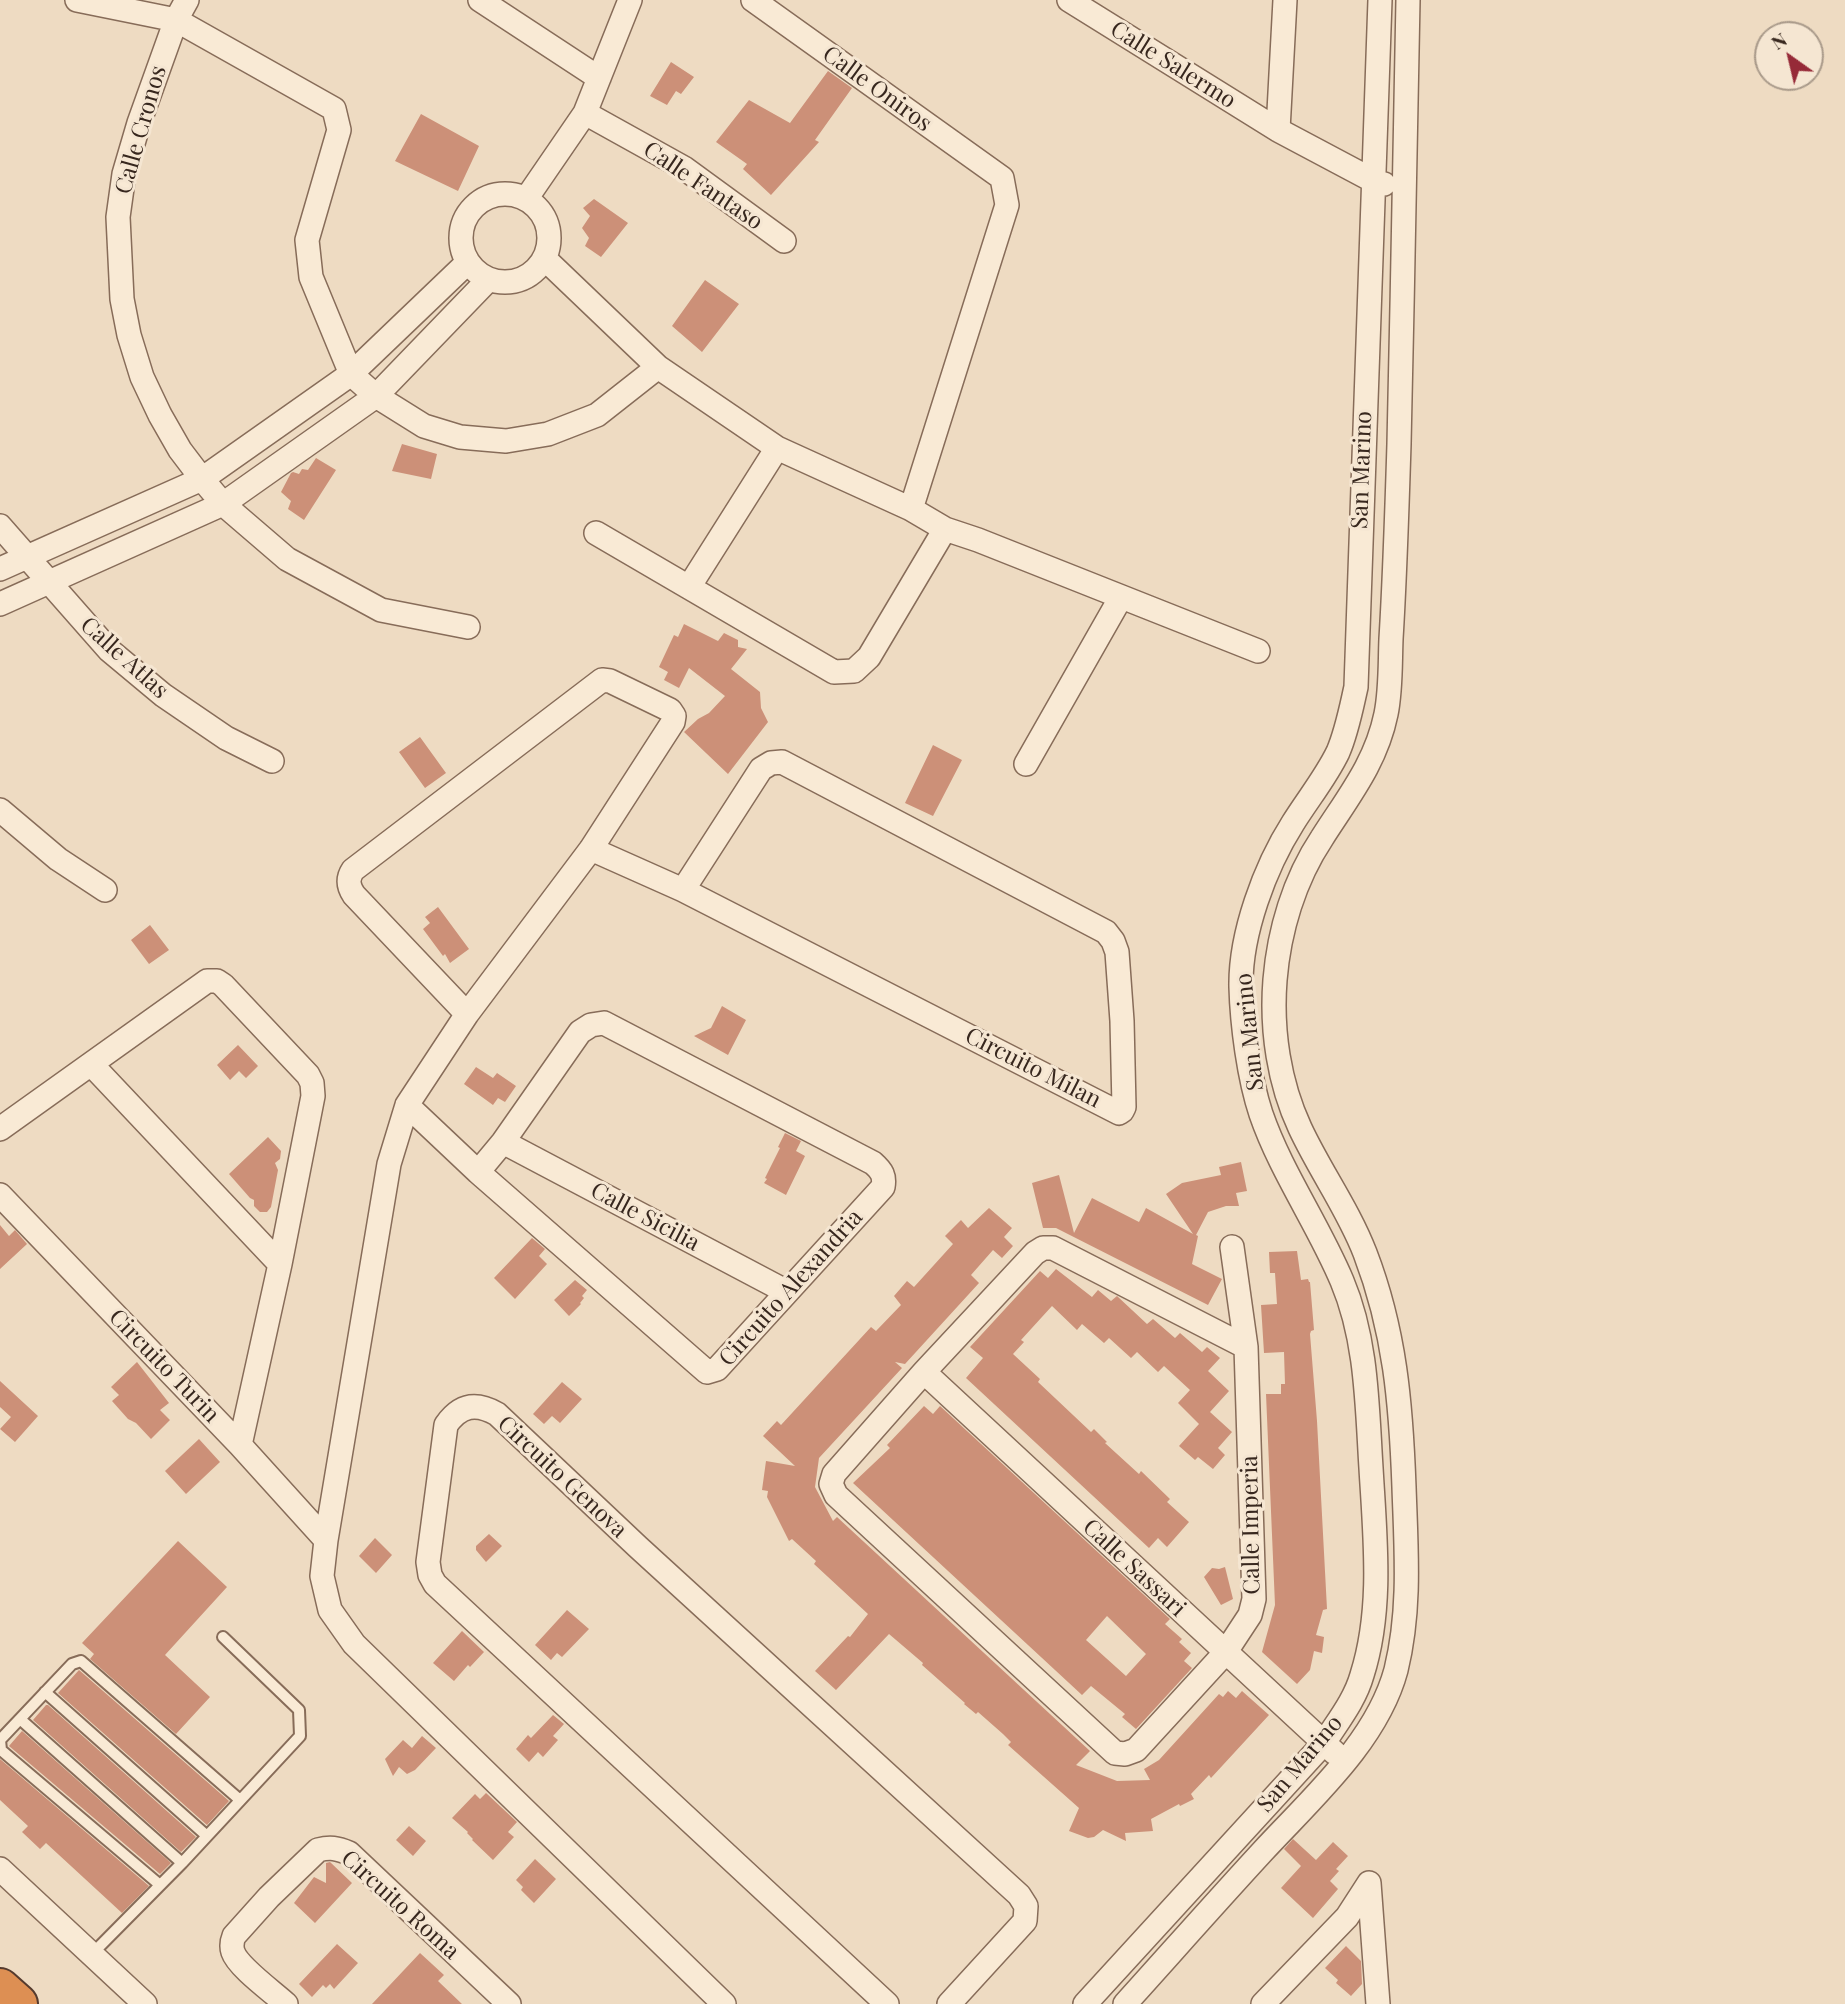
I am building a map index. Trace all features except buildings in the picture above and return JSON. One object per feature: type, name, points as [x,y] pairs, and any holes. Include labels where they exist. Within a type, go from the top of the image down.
[{"type":"highway","points":[[0,1988],[18,2004]]},
{"type":"street","points":[[77,0],[182,10],[334,109],[339,130],[307,240],[311,277],[351,374],[376,396],[424,426],[460,437],[506,441],[548,434],[597,415],[657,366]]},
{"type":"street","points":[[480,0],[599,78]]},
{"type":"street","points":[[526,199],[585,113],[630,0]]},
{"type":"street","name":"Calle Oniros","points":[[753,0],[1002,178],[1007,205],[911,509]]},
{"type":"street","name":"Calle Salermo","points":[[1069,0],[1278,130],[1374,181],[1404,191]]},
{"type":"street","points":[[1278,130],[1285,0]]},
{"type":"street","name":"San Marino","points":[[1085,2004],[1324,1743],[1349,1705],[1362,1677],[1369,1650],[1376,1586],[1365,1366],[1343,1283],[1261,1114],[1249,1068],[1241,986],[1243,958],[1251,922],[1268,870],[1292,824],[1326,775],[1339,750],[1356,687],[1380,0]]},
{"type":"street","name":"San Marino","points":[[1125,2004],[1345,1762],[1378,1714],[1395,1673],[1405,1624],[1407,1587],[1402,1454],[1394,1354],[1388,1322],[1363,1247],[1299,1126],[1288,1098],[1275,1039],[1274,1002],[1275,975],[1285,920],[1302,872],[1367,770],[1379,741],[1387,710],[1395,570],[1408,0]]},
{"type":"street","name":"Calle Cronos","points":[[182,10],[139,123],[124,174],[118,217],[122,299],[129,335],[142,377],[180,450],[202,479],[223,504],[287,559],[381,610],[468,627]]},
{"type":"street","name":"Calle Fantaso","points":[[585,113],[684,168],[784,242]]},
{"type":"street","points":[[503,194],[526,199],[543,214],[550,236],[545,259],[529,276],[507,283],[488,280],[467,262],[460,240],[465,218],[481,201],[503,194]]},
{"type":"street","points":[[545,259],[657,366],[777,448],[911,509],[945,529],[1258,651]]},
{"type":"street","points":[[0,569],[202,479],[351,374],[467,262]]},
{"type":"street","points":[[0,604],[223,504],[376,396],[488,280]]},
{"type":"street","points":[[689,587],[777,448]]},
{"type":"street","name":"Calle Atlas","points":[[0,526],[109,650],[163,695],[226,738],[272,761]]},
{"type":"street","points":[[596,533],[834,672],[854,671],[869,657],[945,529]]},
{"type":"street","points":[[1026,764],[1121,597]]},
{"type":"street","points":[[467,1014],[354,895],[348,881],[354,870],[602,680],[610,681],[670,710],[674,716],[673,722],[591,849],[467,1014],[407,1105],[389,1164],[322,1576],[330,1610],[354,1644],[724,2004]]},
{"type":"street","name":"Circuito Milan","points":[[591,849],[683,890],[1119,1112],[1124,1107],[1118,951],[1106,932],[782,762],[771,763],[761,769],[683,890]]},
{"type":"street","points":[[0,810],[58,859],[105,890]]},
{"type":"street","points":[[0,1129],[92,1065],[197,986],[212,980],[223,985],[303,1069],[312,1083],[313,1096],[240,1445]]},
{"type":"street","name":"Circuito Alexandria","points":[[407,1105],[478,1172],[707,1372],[717,1369],[883,1187],[884,1178],[881,1170],[873,1163],[604,1023],[591,1025],[580,1032],[503,1142]]},
{"type":"street","points":[[92,1065],[280,1264]]},
{"type":"street","points":[[478,1172],[503,1142]]},
{"type":"street","name":"Calle Sicilia","points":[[503,1142],[787,1292]]},
{"type":"street","name":"Circuito Turin","points":[[0,1195],[240,1445],[326,1540]]},
{"type":"street","name":"Calle Imperia","points":[[925,1372],[834,1474],[831,1485],[836,1495],[1115,1753],[1125,1754],[1136,1749],[1225,1653],[1250,1615],[1254,1599],[1246,1347],[1232,1247]]},
{"type":"street","points":[[925,1372],[1035,1253],[1043,1248],[1053,1248],[1246,1347]]},
{"type":"street","name":"Calle Sassari","points":[[925,1372],[1345,1762]]},
{"type":"street","name":"Circuito Genova","points":[[887,2004],[435,1584],[428,1562],[446,1425],[453,1415],[475,1406],[497,1414],[638,1547],[1019,1895],[1026,1906],[1025,1921],[949,2004]]},
{"type":"street","points":[[1376,1586],[1407,1587]]},
{"type":"street","name":"Circuito Roma","points":[[286,2004],[239,1962],[232,1942],[234,1936],[269,1898],[318,1850],[329,1847],[349,1853],[509,2004]]},
{"type":"street","points":[[0,1869],[145,2004]]},
{"type":"street","points":[[1263,2004],[1347,1917],[1369,1882],[1378,2004]]},
{"type":"lane","points":[[92,1954],[300,1736],[299,1710],[223,1637]]},
{"type":"lane","points":[[160,1885],[1,1750],[0,1740],[45,1692],[72,1664],[81,1661],[240,1800]]},
{"type":"lane","points":[[45,1692],[207,1836]]},
{"type":"lane","points":[[20,1719],[181,1863]]}]
